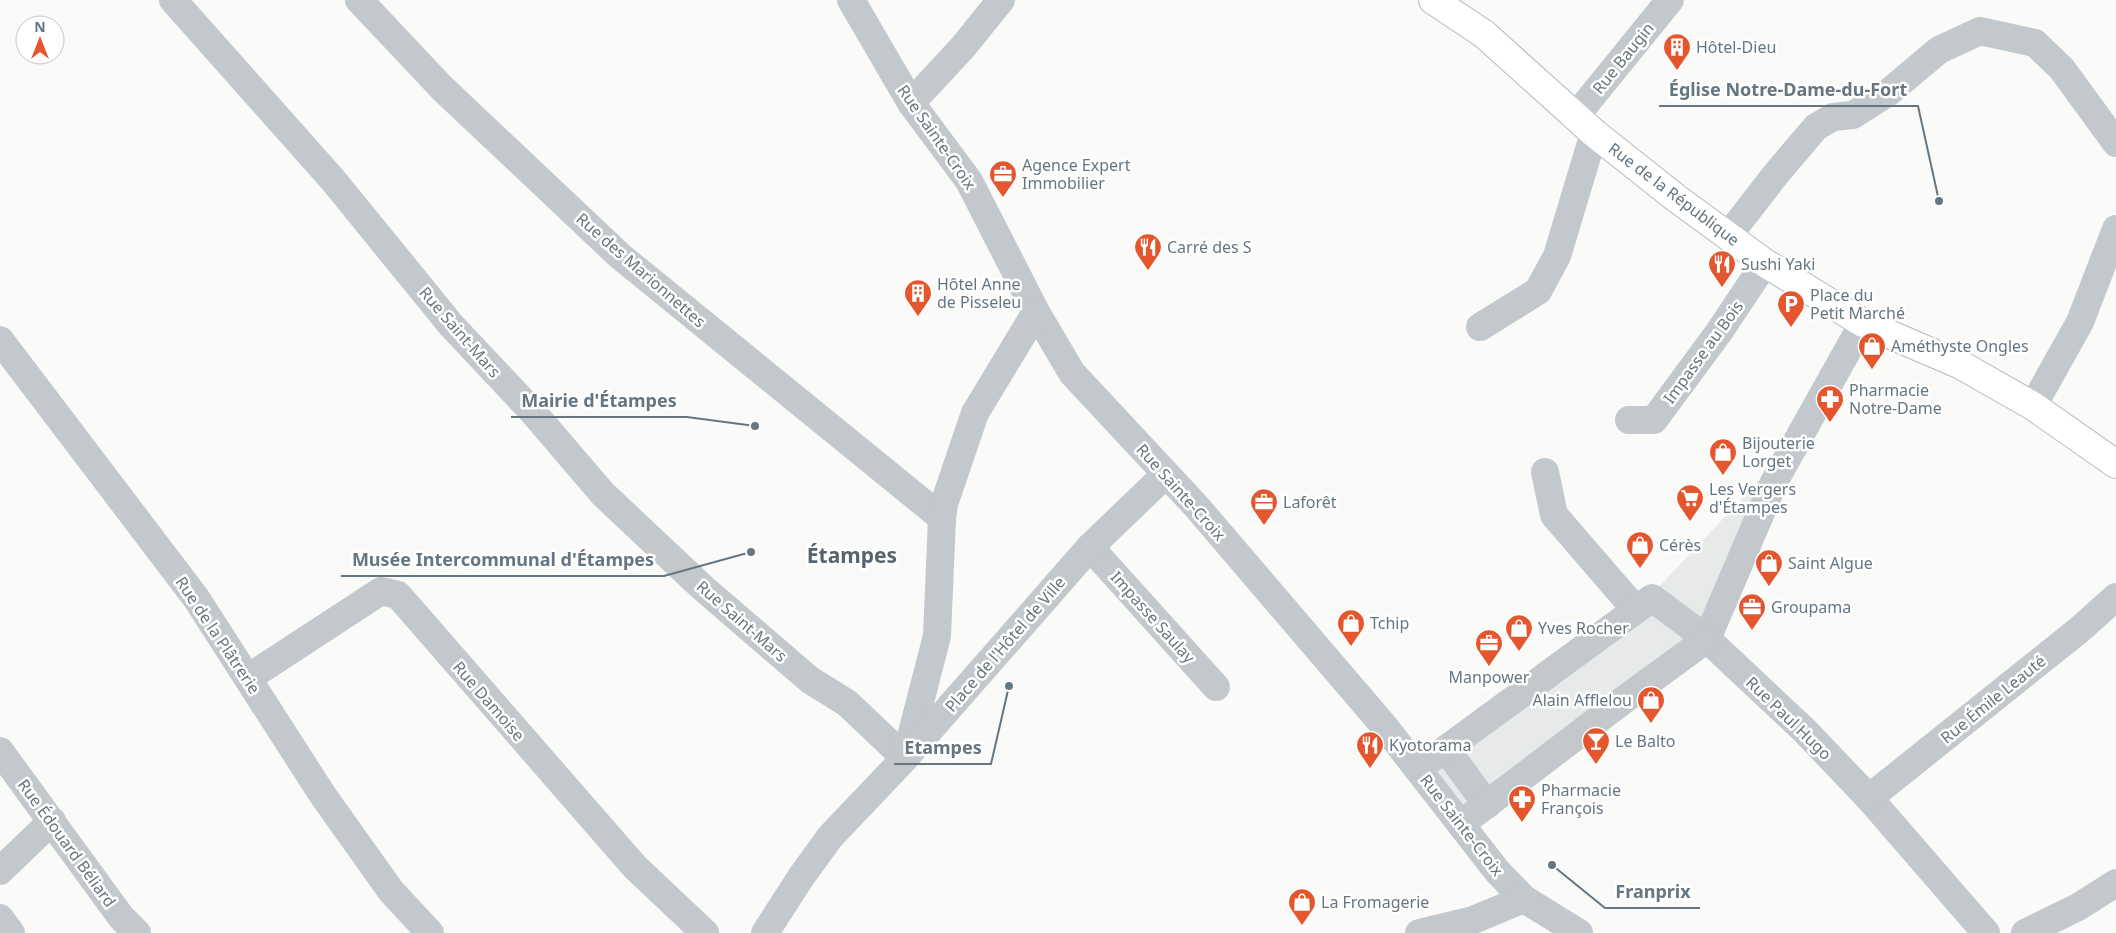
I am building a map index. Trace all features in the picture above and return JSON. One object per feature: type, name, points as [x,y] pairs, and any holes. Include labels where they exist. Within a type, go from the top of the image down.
[{"type":"street","name":"Rue Saint-Mars","points":[[173,0],[333,180],[451,325],[532,411],[603,494],[703,588],[810,680],[847,704],[905,758]]},
{"type":"street","name":"Rue des Marionnettes","points":[[359,0],[442,88],[620,256],[942,518]]},
{"type":"street","name":"Rue Sainte-Croix","points":[[851,0],[911,103],[969,181],[1036,312],[1072,373],[1196,506],[1417,768],[1497,871],[1524,899],[1579,933]]},
{"type":"street","points":[[911,103],[963,47],[1001,0]]},
{"type":"street","name":"Rue de la République","points":[[1433,0],[1484,34],[1585,125],[1765,263],[1863,323],[1961,365],[2033,406],[2116,464]]},
{"type":"street","name":"Rue Baugin","points":[[1585,125],[1670,0]]},
{"type":"street","points":[[1728,236],[1776,174],[1816,127],[1833,117],[1853,115],[1890,92],[1939,50],[1980,31],[2035,43],[2062,68],[2116,143]]},
{"type":"street","points":[[1480,327],[1538,291],[1557,256],[1585,125]]},
{"type":"street","points":[[2033,406],[2080,322],[2116,229]]},
{"type":"street","name":"Impasse au Bois","points":[[1630,420],[1654,420],[1719,332],[1765,263]]},
{"type":"street","name":"Place de l'Hôtel de Ville","points":[[905,758],[937,636],[944,504],[975,414],[1036,312]]},
{"type":"street","points":[[1461,824],[1707,639],[1774,482],[1863,323]]},
{"type":"street","name":"Rue de la Plâtrerie","points":[[0,340],[196,598],[322,794],[391,892],[430,933]]},
{"type":"street","points":[[1417,768],[1446,749],[1636,610],[1554,515],[1544,472]]},
{"type":"street","name":"Place de l'Hôtel de Ville","points":[[905,758],[1090,547],[1166,474]]},
{"type":"street","name":"Impasse Saulay","points":[[1090,547],[1216,687]]},
{"type":"street","name":"Rue Damoise","points":[[248,678],[381,591],[398,595],[635,867],[704,933]]},
{"type":"street","name":"Rue Émile Leauté","points":[[1869,798],[2079,630],[2116,597]]},
{"type":"street","name":"Rue Paul Hugo","points":[[1636,610],[1652,598],[1707,639],[1804,730],[1869,798],[1986,933]]},
{"type":"street","points":[[1446,749],[1487,805]]},
{"type":"street","name":"Rue Édouard Béliard","points":[[0,751],[121,916],[137,933]]},
{"type":"street","points":[[765,933],[830,837],[905,758]]},
{"type":"street","points":[[0,871],[52,821]]},
{"type":"street","points":[[2025,933],[2078,907],[2116,883]]},
{"type":"street","points":[[1419,933],[1473,920],[1524,899]]},
{"type":"street","points":[[0,918],[11,933]]},
{"type":"shaded area","points":[[1770,469],[1705,650],[1473,823],[1419,754],[1656,590]]},
{"type":"place","name":"Hôtel-Dieu","points":[[1677,71]]},
{"type":"place","name":"Agence Expert Immobilier","points":[[1003,198]]},
{"type":"place","name":"Église Notre-Dame-du-Fort","points":[[1939,201]]},
{"type":"place","name":"Carré des S","points":[[1148,271]]},
{"type":"place","name":"Sushi Yaki","points":[[1722,288]]},
{"type":"place","name":"Hôtel Anne de Pisseleu","points":[[918,317]]},
{"type":"place","name":"Place du Petit Marché","points":[[1791,328]]},
{"type":"place","name":"Améthyste Ongles","points":[[1872,370]]},
{"type":"place","name":"Pharmacie Notre-Dame","points":[[1830,423]]},
{"type":"place","name":"Mairie d'Étampes","points":[[755,426]]},
{"type":"place","name":"Bijouterie Lorget","points":[[1723,476]]},
{"type":"place","name":"Les Vergers d'Étampes","points":[[1690,522]]},
{"type":"place","name":"Laforêt","points":[[1264,526]]},
{"type":"place","name":"Musée Intercommunal d'Étampes","points":[[751,552]]},
{"type":"place","name":"Cérès","points":[[1640,569]]},
{"type":"place","name":"Saint Algue","points":[[1769,587]]},
{"type":"place","name":"Groupama","points":[[1752,631]]},
{"type":"place","name":"Tchip","points":[[1351,647]]},
{"type":"place","name":"Yves Rocher","points":[[1519,652]]},
{"type":"place","name":"Manpower","points":[[1489,667]]},
{"type":"place","name":"Etampes","points":[[1009,686]]},
{"type":"place","name":"Alain Afflelou","points":[[1651,724]]},
{"type":"place","name":"Le Balto","points":[[1596,765]]},
{"type":"place","name":"Kyotorama","points":[[1370,769]]},
{"type":"place","name":"Pharmacie François","points":[[1522,823]]},
{"type":"place","name":"Franprix","points":[[1552,865]]},
{"type":"place","name":"La Fromagerie","points":[[1302,926]]},
{"type":"district","name":"Étampes","points":[[852,556]]}]
